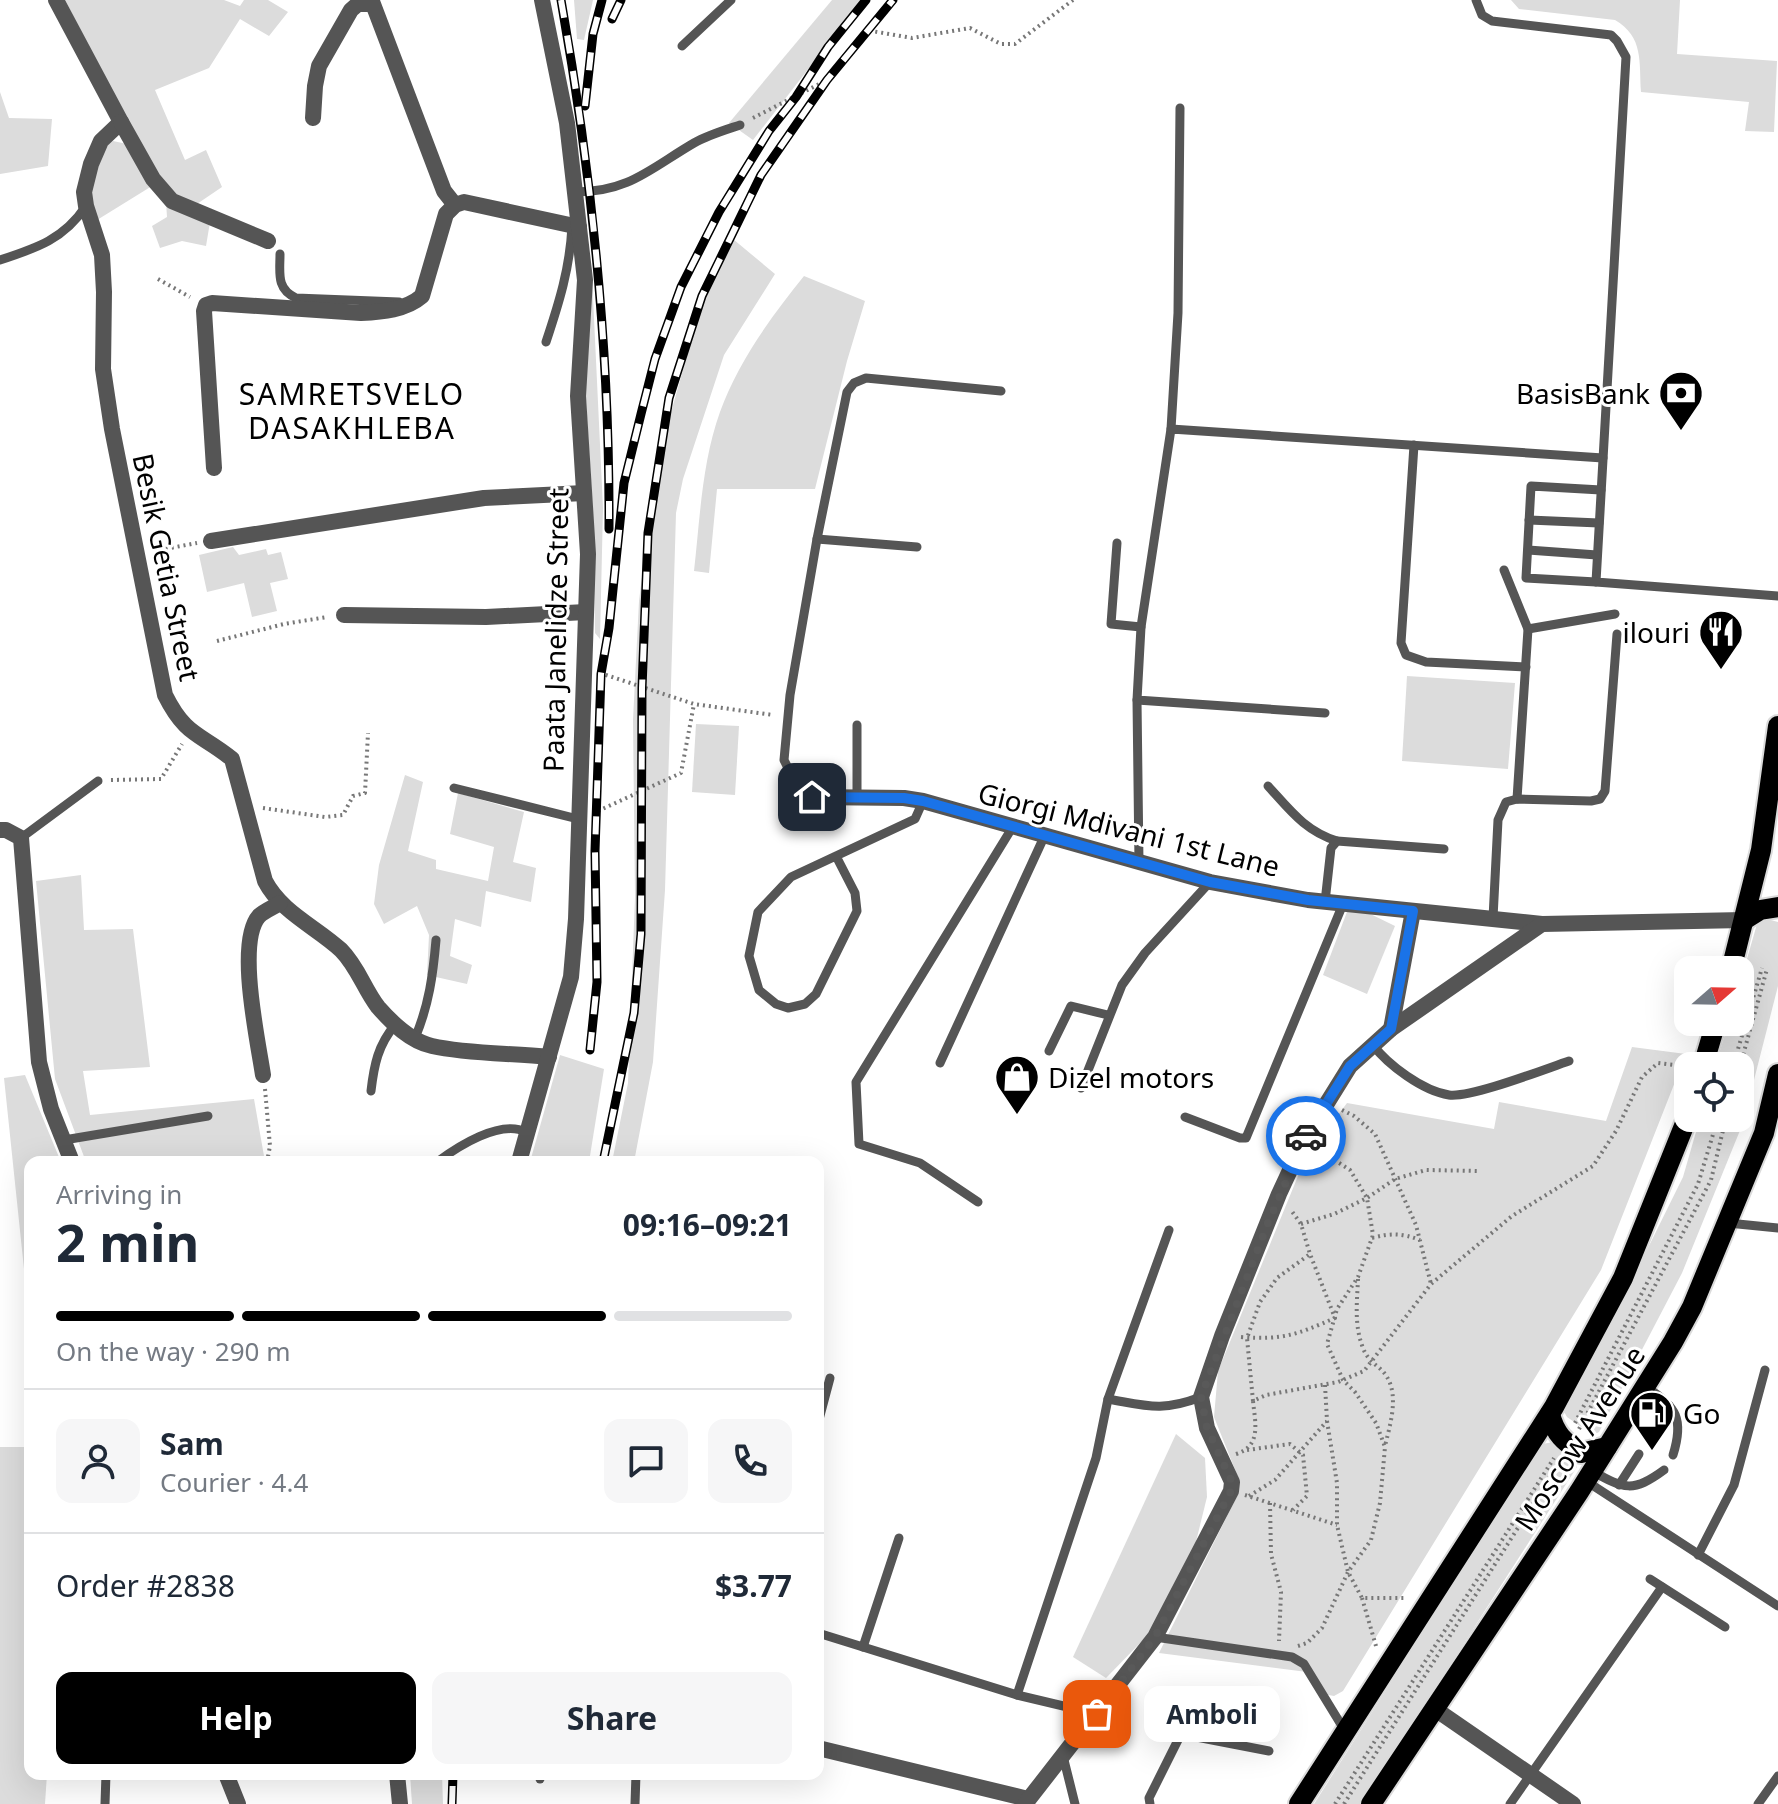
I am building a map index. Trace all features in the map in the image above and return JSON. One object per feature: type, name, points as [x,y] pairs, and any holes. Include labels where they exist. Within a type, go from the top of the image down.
[{"type":"main road","points":[[1735,956],[1761,850],[1778,726]]},
{"type":"main road","points":[[1761,850],[1778,808]]},
{"type":"main road","points":[[1744,920],[1760,910],[1778,907]]},
{"type":"main road","name":"Moscow Avenue","points":[[1371,1804],[1589,1476],[1692,1307],[1770,1133],[1778,1074]]},
{"type":"main road","name":"Moscow Avenue","points":[[1299,1804],[1550,1414],[1623,1278],[1682,1132]]},
{"type":"main road","points":[[1550,1414],[1554,1429],[1581,1453],[1607,1447]]},
{"type":"street","points":[[56,0],[153,179],[172,201],[268,241]]},
{"type":"street","name":"Paata Janelidze Street","points":[[520,1156],[571,977],[576,919],[588,554],[578,396],[585,280],[575,227],[576,192],[567,123],[542,0]]},
{"type":"street","points":[[313,118],[319,66],[351,10],[358,4],[373,4],[444,191],[455,205]]},
{"type":"street","name":"Besik Getia Street","points":[[121,122],[101,141],[84,192],[102,255],[103,369],[135,554],[165,695],[176,716],[189,731],[232,759],[265,881],[280,903],[343,952],[358,971],[375,1003],[395,1025],[430,1046],[549,1057]]},
{"type":"street","points":[[214,468],[206,305],[361,313],[412,304],[422,296],[446,214],[455,205],[464,202],[575,227]]},
{"type":"street","points":[[211,541],[484,498],[584,493]]},
{"type":"street","points":[[344,615],[486,617],[586,612]]},
{"type":"street","name":"Giorgi Mdivani 1st Lane","points":[[801,794],[923,801],[1210,882],[1325,902],[1542,924],[1744,920]]},
{"type":"street","points":[[0,830],[21,838],[39,1062],[51,1109],[70,1156]]},
{"type":"street","points":[[263,1075],[251,993],[249,941],[259,916],[280,903]]},
{"type":"street","points":[[1391,1029],[1413,911]]},
{"type":"street","points":[[824,1750],[1026,1801],[1155,1637],[1231,1491],[1232,1482],[1223,1458],[1207,1428],[1201,1397],[1279,1194],[1325,1103],[1350,1066],[1391,1029],[1542,924]]},
{"type":"street","points":[[1435,1709],[1573,1804]]},
{"type":"street","points":[[228,1780],[238,1804]]},
{"type":"street","points":[[398,1780],[400,1804]]},
{"type":"lane","points":[[682,46],[731,0]]},
{"type":"lane","points":[[1476,0],[1482,15],[1492,21],[1611,35],[1626,57],[1596,582]]},
{"type":"lane","points":[[1139,863],[1137,700],[1141,627],[1171,429],[1178,313],[1180,108]]},
{"type":"lane","points":[[576,192],[607,189],[635,181],[697,142],[740,125]]},
{"type":"lane","points":[[0,260],[58,236],[73,225],[86,206]]},
{"type":"lane","points":[[546,342],[564,290],[575,227]]},
{"type":"lane","points":[[280,254],[280,284],[286,293],[296,298],[399,302],[403,306]]},
{"type":"lane","points":[[801,794],[784,760],[788,717],[817,539],[847,392],[854,383],[866,378],[1001,391]]},
{"type":"lane","points":[[1171,429],[1603,458]]},
{"type":"lane","points":[[1414,445],[1401,643],[1406,655],[1426,662],[1526,667]]},
{"type":"lane","points":[[1601,490],[1531,486],[1526,578],[1778,596]]},
{"type":"lane","points":[[1529,520],[1599,523]]},
{"type":"lane","points":[[817,539],[917,547]]},
{"type":"lane","points":[[1117,543],[1111,624],[1141,627]]},
{"type":"lane","points":[[1528,550],[1597,555]]},
{"type":"lane","points":[[1504,570],[1528,629],[1517,799]]},
{"type":"lane","points":[[1528,629],[1615,614]]},
{"type":"lane","points":[[1493,918],[1498,820],[1506,802],[1517,799],[1591,801],[1600,799],[1605,791],[1617,634]]},
{"type":"lane","points":[[1137,700],[1325,713]]},
{"type":"lane","points":[[857,725],[857,798]]},
{"type":"lane","points":[[21,838],[98,781]]},
{"type":"lane","points":[[1268,786],[1305,826],[1319,835],[1337,841],[1444,849]]},
{"type":"lane","points":[[454,788],[578,814]]},
{"type":"lane","points":[[836,856],[855,893],[857,911],[816,994],[805,1004],[788,1008],[776,1004],[759,990],[749,956],[758,912],[791,877],[915,819],[923,801]]},
{"type":"lane","points":[[978,1202],[920,1163],[859,1144],[856,1082],[1012,828]]},
{"type":"lane","points":[[940,1063],[1044,837]]},
{"type":"lane","points":[[1325,902],[1331,848],[1337,841]]},
{"type":"lane","points":[[1081,1088],[1122,985],[1134,966],[1210,882]]},
{"type":"lane","points":[[1185,1117],[1246,1138],[1343,904]]},
{"type":"lane","points":[[415,1038],[427,1011],[433,984],[436,940]]},
{"type":"lane","points":[[1049,1051],[1071,1006],[1108,1015]]},
{"type":"lane","points":[[371,1091],[375,1062],[383,1040],[395,1025]]},
{"type":"lane","points":[[1373,1045],[1400,1072],[1450,1095],[1495,1086],[1569,1061]]},
{"type":"lane","points":[[64,1140],[208,1116]]},
{"type":"lane","points":[[446,1156],[464,1143],[491,1132],[521,1129],[526,1132]]},
{"type":"lane","points":[[1728,1223],[1778,1228]]},
{"type":"lane","points":[[1017,1695],[1096,1458],[1108,1399],[1169,1230]]},
{"type":"lane","points":[[1698,1555],[1734,1485],[1765,1370]]},
{"type":"lane","points":[[824,1400],[830,1378]]},
{"type":"lane","points":[[1646,1387],[1669,1405],[1679,1422],[1673,1455]]},
{"type":"lane","points":[[1108,1399],[1156,1408],[1175,1406],[1201,1397]]},
{"type":"lane","points":[[1648,1439],[1669,1405]]},
{"type":"lane","points":[[1619,1485],[1639,1454]]},
{"type":"lane","points":[[1589,1476],[1633,1488],[1647,1483],[1664,1470]]},
{"type":"lane","points":[[1589,1476],[1698,1555],[1778,1606]]},
{"type":"lane","points":[[863,1647],[899,1538]]},
{"type":"lane","points":[[1650,1579],[1725,1627]]},
{"type":"lane","points":[[1510,1804],[1662,1587]]},
{"type":"lane","points":[[824,1635],[1017,1695],[1097,1714]]},
{"type":"lane","points":[[1155,1637],[1292,1657],[1304,1664],[1345,1731]]},
{"type":"lane","points":[[1150,1804],[1149,1798],[1181,1734],[1269,1751]]},
{"type":"lane","points":[[1063,1756],[1075,1804]]},
{"type":"lane","points":[[1758,1804],[1778,1776]]},
{"type":"lane","points":[[105,1804],[106,1780]]},
{"type":"lane","points":[[635,1804],[636,1780]]},
{"type":"path","points":[[740,125],[827,80],[866,30],[912,38],[970,28],[1001,44],[1015,44],[1073,0]]},
{"type":"path","points":[[158,279],[206,305]]},
{"type":"path","points":[[135,554],[211,541]]},
{"type":"path","points":[[217,641],[284,624],[344,615]]},
{"type":"path","points":[[584,660],[601,674],[694,704],[788,717]]},
{"type":"path","points":[[578,814],[596,812],[681,773],[694,704]]},
{"type":"path","points":[[245,805],[325,817],[343,815],[353,796],[365,793],[368,733]]},
{"type":"path","points":[[98,781],[161,779],[182,743]]},
{"type":"path","points":[[1737,1052],[1764,968],[1743,1052]]},
{"type":"path","points":[[1253,1401],[1266,1395],[1325,1385],[1364,1371],[1431,1284],[1512,1216],[1593,1166],[1616,1131],[1642,1077],[1658,1063],[1674,1064]]},
{"type":"path","points":[[263,1075],[270,1146],[268,1156]]},
{"type":"path","points":[[1325,1103],[1354,1116],[1375,1134],[1416,1225],[1431,1284]]},
{"type":"path","points":[[1344,1804],[1570,1446],[1711,1180],[1723,1132]]},
{"type":"path","points":[[1304,1140],[1350,1170],[1367,1198],[1372,1238],[1358,1277],[1335,1318],[1327,1344],[1343,1380],[1376,1423],[1385,1447]]},
{"type":"path","points":[[1301,1224],[1334,1214],[1367,1198],[1395,1179],[1426,1170],[1480,1171]]},
{"type":"path","points":[[1279,1194],[1301,1224],[1335,1318]]},
{"type":"path","points":[[1372,1238],[1389,1233],[1420,1240]]},
{"type":"path","points":[[1247,1450],[1256,1437],[1247,1338],[1260,1302],[1277,1278],[1310,1254]]},
{"type":"path","points":[[1270,1503],[1271,1554],[1281,1592],[1277,1655],[1307,1643],[1322,1628],[1348,1572],[1371,1540],[1380,1503],[1385,1447],[1393,1412],[1392,1389],[1386,1375],[1371,1363],[1356,1325],[1358,1277]]},
{"type":"path","points":[[1222,1336],[1273,1340],[1303,1332],[1335,1318]]},
{"type":"path","points":[[1325,1385],[1337,1483],[1337,1525],[1348,1572],[1362,1598],[1376,1646]]},
{"type":"path","points":[[1248,1496],[1275,1480],[1327,1421]]},
{"type":"path","points":[[1223,1458],[1247,1450],[1290,1444],[1303,1455],[1307,1496],[1293,1510]]},
{"type":"path","points":[[1231,1491],[1337,1525]]},
{"type":"path","points":[[1362,1598],[1407,1598]]},
{"type":"shaded area","points":[[65,0],[224,0],[240,6],[244,0],[268,0],[288,12],[269,36],[240,19],[209,68],[155,90],[185,160],[206,150],[222,187],[194,206],[172,195],[158,180]]},
{"type":"shaded area","points":[[574,0],[593,0],[584,40],[577,39]]},
{"type":"shaded area","points":[[832,0],[862,0],[753,140],[729,123]]},
{"type":"shaded area","points":[[1511,0],[1680,0],[1677,54],[1777,61],[1774,132],[1745,131],[1749,102],[1641,92],[1640,61],[1635,42],[1631,34],[1615,20],[1519,9]]},
{"type":"shaded area","points":[[0,92],[9,118],[52,119],[48,166],[0,174]]},
{"type":"shaded area","points":[[113,141],[127,144],[152,186],[97,220],[90,201],[90,188],[100,158]]},
{"type":"shaded area","points":[[166,202],[210,222],[206,246],[182,241],[160,248],[152,226],[167,217]]},
{"type":"shaded area","points":[[733,239],[775,274],[724,355],[683,479],[676,513],[665,890],[653,1062],[635,1156],[613,1156],[628,1083],[635,897],[633,720],[639,601],[656,466],[702,302]]},
{"type":"shaded area","points":[[592,276],[603,508],[600,639],[595,633],[593,513],[585,384]]},
{"type":"shaded area","points":[[804,276],[865,301],[815,489],[717,489],[709,573],[694,571],[705,470],[727,393],[756,341]]},
{"type":"shaded area","points":[[233,547],[239,555],[266,549],[268,555],[281,552],[288,579],[270,583],[277,611],[252,617],[244,583],[207,592],[199,555]]},
{"type":"shaded area","points":[[1407,676],[1515,683],[1508,769],[1402,761]]},
{"type":"shaded area","points":[[696,724],[739,726],[735,795],[692,792]]},
{"type":"shaded area","points":[[405,775],[423,782],[408,851],[436,860],[436,869],[488,881],[494,847],[450,834],[458,793],[524,812],[513,862],[536,868],[531,902],[486,891],[481,927],[455,919],[450,956],[472,965],[467,984],[427,975],[429,935],[417,906],[384,924],[374,904],[379,865]]},
{"type":"shaded area","points":[[81,875],[84,930],[133,929],[150,1067],[83,1071],[90,1115],[254,1099],[264,1156],[84,1156],[55,1079],[36,881]]},
{"type":"shaded area","points":[[1350,904],[1395,926],[1367,994],[1323,975]]},
{"type":"shaded area","points":[[1767,919],[1778,922],[1778,986],[1754,1080],[1754,1052],[1719,1052],[1725,1036],[1754,1036],[1754,956],[1748,956],[1757,924]]},
{"type":"shaded area","points":[[1632,1047],[1674,1052],[1674,1084],[1601,1270],[1343,1691],[1334,1696],[1323,1694],[1307,1672],[1159,1653],[1239,1492],[1238,1477],[1214,1417],[1218,1371],[1305,1159],[1347,1103],[1494,1129],[1499,1102],[1606,1121]]},
{"type":"shaded area","points":[[560,1055],[604,1069],[590,1156],[532,1156]]},
{"type":"shaded area","points":[[25,1075],[59,1156],[24,1156],[24,1269],[4,1078]]},
{"type":"shaded area","points":[[1696,1132],[1739,1132],[1682,1273],[1599,1432],[1593,1435],[1567,1417],[1563,1410],[1601,1343],[1683,1177]]},
{"type":"shaded area","points":[[1176,1434],[1205,1458],[1207,1497],[1189,1570],[1143,1640],[1106,1678],[1073,1657]]},
{"type":"shaded area","points":[[1554,1442],[1576,1458],[1577,1467],[1361,1804],[1314,1804],[1542,1444]]},
{"type":"shaded area","points":[[0,1447],[24,1447],[24,1780],[47,1780],[45,1804],[0,1804]]},
{"type":"shaded area","points":[[410,1780],[442,1780],[443,1804],[412,1804]]},
{"type":"railway","points":[[561,0],[582,131],[597,263],[606,396],[609,529]]},
{"type":"railway","points":[[585,106],[593,34],[602,0]]},
{"type":"railway","points":[[612,19],[621,0]]},
{"type":"railway","points":[[590,1050],[597,982],[595,851],[601,674],[609,628],[624,483],[655,359],[681,287],[719,212],[769,131],[796,97],[828,47],[866,0]]},
{"type":"railway","points":[[604,1156],[634,1013],[641,934],[642,688],[648,533],[669,398],[702,296],[761,175],[827,80],[893,0]]},
{"type":"railway","points":[[452,1804],[453,1780]]},
{"type":"way so far","points":[[1097,1714],[1155,1637],[1231,1491],[1232,1482],[1223,1458],[1207,1428],[1201,1397],[1279,1194],[1306,1136]]},
{"type":"place","name":"BasisBank","points":[[1681,432]]},
{"type":"place","name":"ilouri","points":[[1721,671]]},
{"type":"place","name":"Dizel motors","points":[[1017,1116]]},
{"type":"place","name":"Go","points":[[1652,1452]]},
{"type":"place","name":"Amboli","points":[[1097,1714]]},
{"type":"district","name":"SAMRETSVELO DASAKHLEBA","points":[[352,410]]},
{"type":"route","points":[[812,797],[923,801],[1210,882],[1308,900],[1413,911],[1391,1029],[1350,1066],[1306,1136]]}]
